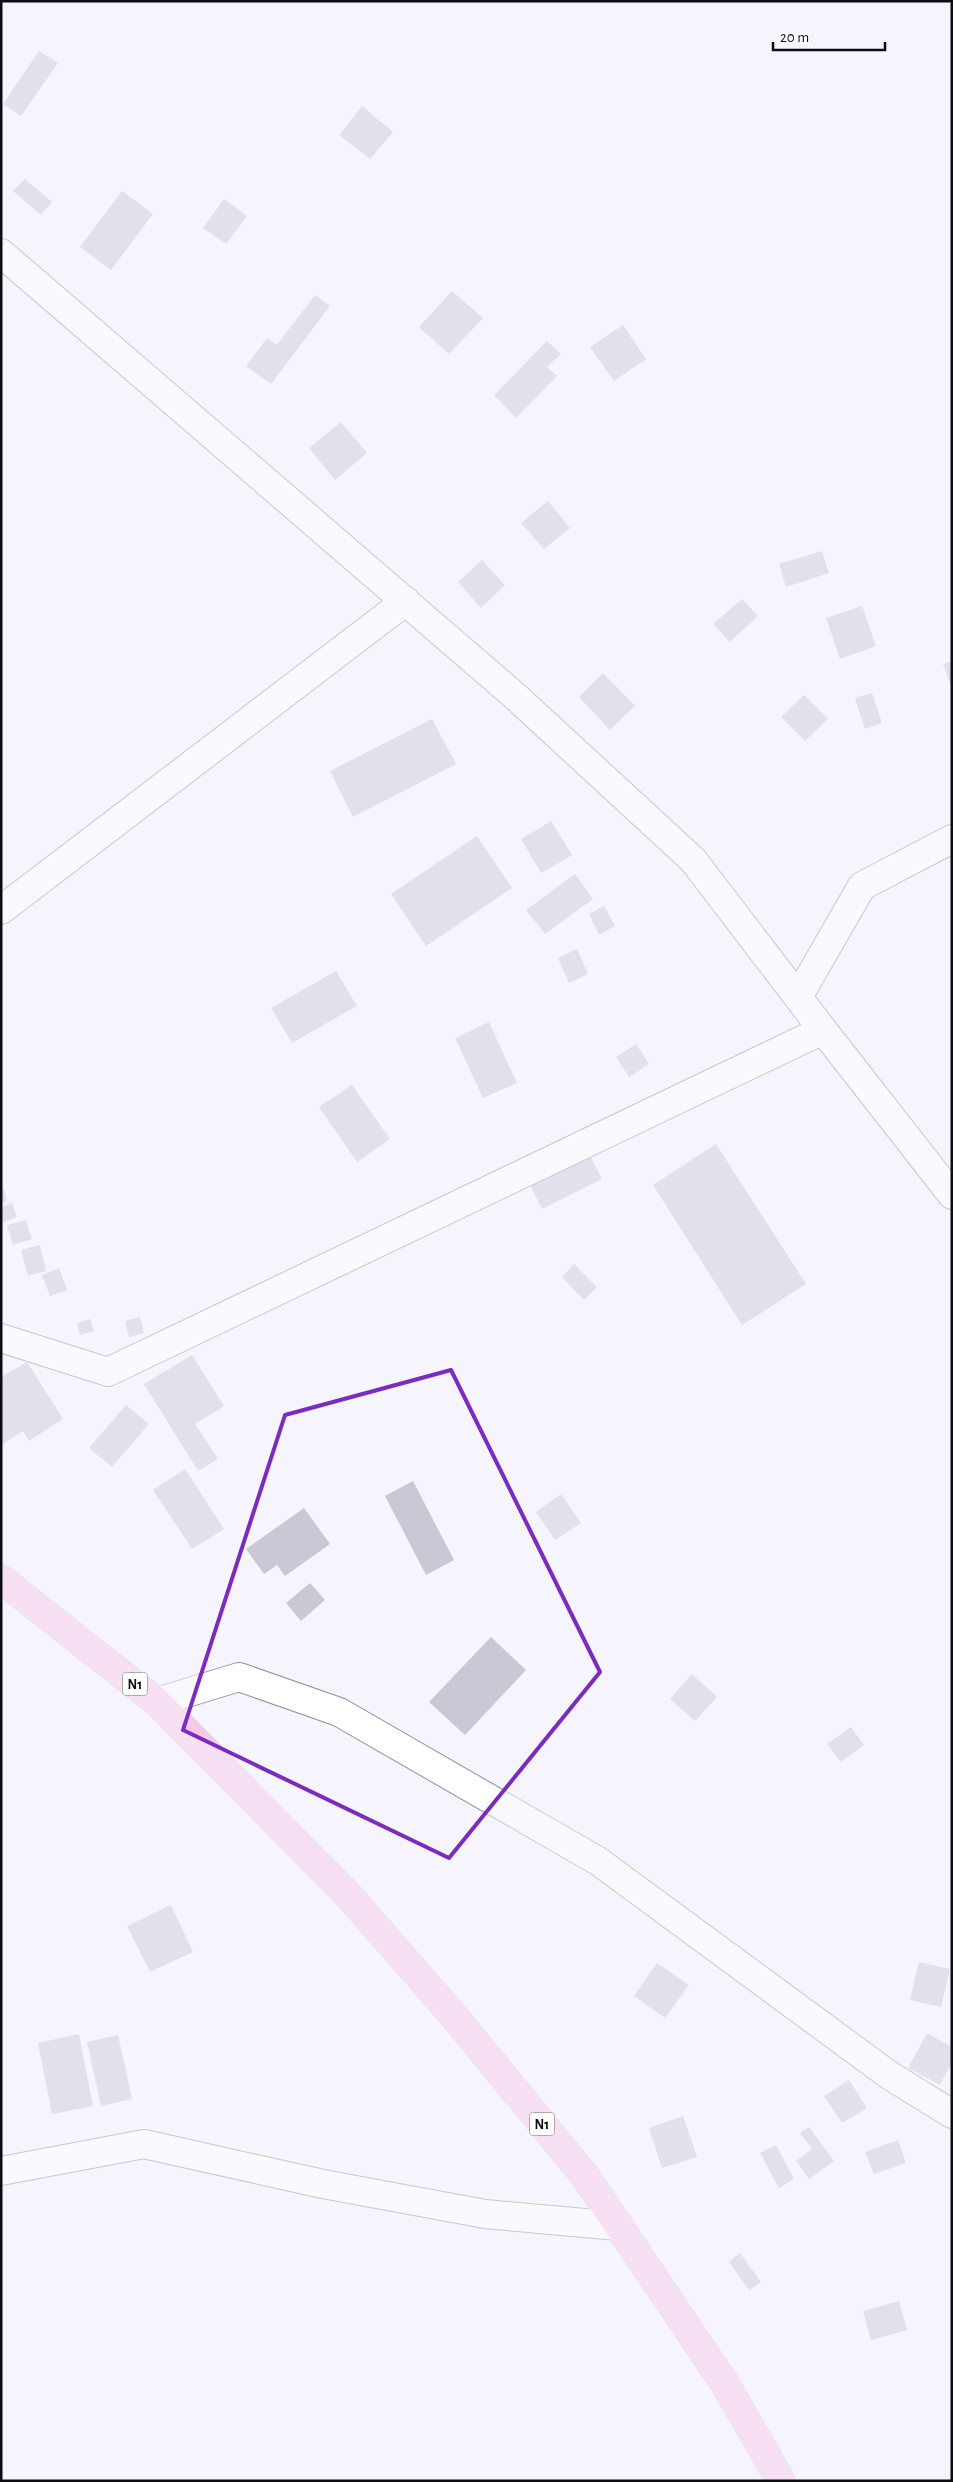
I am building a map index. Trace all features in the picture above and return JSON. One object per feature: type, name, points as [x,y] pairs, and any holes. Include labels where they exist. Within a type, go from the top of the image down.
[{"type":"main road","name":"N1","points":[[1,1579],[157,1702],[349,1896],[453,2015],[585,2176],[725,2384],[781,2481]]},
{"type":"street","points":[[1,253],[515,696],[693,860],[952,1195]]},
{"type":"street","points":[[1,910],[406,601]]},
{"type":"street","points":[[798,997],[862,886],[952,839]]},
{"type":"street","points":[[1,1338],[108,1372],[823,1030]]},
{"type":"street","points":[[157,1702],[239,1677],[338,1712],[598,1861],[889,2075],[952,2114]]},
{"type":"street","points":[[1,2171],[144,2144],[323,2184],[485,2214],[618,2226]]},
{"type":"highlighted area","points":[[451,1370],[600,1672],[449,1858],[183,1730],[285,1415]]},
{"type":"building","points":[[39,51],[58,63],[21,116],[3,104]]},
{"type":"building","points":[[362,106],[393,132],[370,159],[339,135]]},
{"type":"building","points":[[25,179],[52,202],[41,215],[13,191]]},
{"type":"building","points":[[122,191],[153,214],[111,270],[80,247]]},
{"type":"building","points":[[224,199],[247,216],[226,244],[203,228]]},
{"type":"building","points":[[452,291],[483,318],[449,354],[419,327]]},
{"type":"building","points":[[315,295],[330,306],[271,384],[246,366],[267,338],[277,345]]},
{"type":"building","points":[[623,325],[646,359],[614,381],[590,347]]},
{"type":"building","points":[[547,341],[561,354],[547,367],[557,376],[516,418],[494,395]]},
{"type":"building","points":[[341,422],[367,453],[335,480],[309,448]]},
{"type":"building","points":[[548,501],[570,528],[544,549],[521,523]]},
{"type":"building","points":[[822,551],[829,573],[786,587],[779,564]]},
{"type":"building","points":[[482,560],[505,585],[481,608],[458,582]]},
{"type":"building","points":[[742,599],[758,616],[730,642],[713,624]]},
{"type":"building","points":[[862,606],[876,646],[840,659],[826,618]]},
{"type":"building","points":[[952,661],[952,686],[951,686],[943,664]]},
{"type":"building","points":[[603,673],[635,706],[610,730],[579,697]]},
{"type":"building","points":[[872,693],[882,723],[865,729],[855,698]]},
{"type":"building","points":[[804,695],[828,719],[805,741],[781,717]]},
{"type":"building","points":[[432,719],[456,764],[353,817],[330,771]]},
{"type":"building","points":[[551,821],[572,855],[541,873],[521,839]]},
{"type":"building","points":[[477,836],[512,888],[426,946],[391,894]]},
{"type":"building","points":[[575,874],[593,899],[545,934],[526,910]]},
{"type":"building","points":[[604,906],[615,926],[599,935],[589,914]]},
{"type":"building","points":[[577,949],[588,974],[569,983],[558,958]]},
{"type":"building","points":[[336,971],[357,1006],[292,1043],[271,1008]]},
{"type":"building","points":[[489,1022],[517,1083],[483,1098],[455,1038]]},
{"type":"building","points":[[636,1044],[649,1064],[629,1077],[616,1057]]},
{"type":"building","points":[[352,1085],[390,1139],[357,1162],[319,1107]]},
{"type":"building","points":[[716,1144],[806,1284],[742,1325],[653,1185]]},
{"type":"building","points":[[586,1147],[602,1179],[542,1209],[526,1177]]},
{"type":"building","points":[[4,1190],[7,1201],[1,1203],[1,1191]]},
{"type":"building","points":[[12,1203],[17,1217],[1,1223],[1,1207]]},
{"type":"building","points":[[26,1220],[32,1239],[13,1245],[7,1225]]},
{"type":"building","points":[[40,1245],[46,1271],[28,1276],[21,1250]]},
{"type":"building","points":[[574,1264],[597,1287],[584,1300],[562,1277]]},
{"type":"building","points":[[59,1268],[67,1290],[50,1296],[42,1275]]},
{"type":"building","points":[[140,1317],[144,1333],[129,1337],[125,1321]]},
{"type":"building","points":[[90,1319],[94,1331],[80,1335],[77,1323]]},
{"type":"building","points":[[192,1355],[224,1406],[195,1424],[218,1459],[198,1471],[144,1384]]},
{"type":"building","points":[[27,1362],[63,1419],[29,1441],[23,1431],[1,1445],[1,1377]]},
{"type":"building","points":[[126,1405],[149,1424],[112,1467],[89,1448]]},
{"type":"building","points":[[185,1469],[224,1529],[192,1549],[153,1490]]},
{"type":"building","points":[[413,1481],[454,1560],[426,1575],[385,1496]]},
{"type":"building","points":[[561,1494],[581,1523],[555,1540],[536,1512]]},
{"type":"building","points":[[304,1508],[330,1544],[285,1576],[277,1565],[264,1574],[246,1549]]},
{"type":"building","points":[[310,1583],[325,1600],[301,1621],[286,1603]]},
{"type":"building","points":[[491,1637],[526,1670],[465,1735],[429,1702]]},
{"type":"building","points":[[692,1674],[717,1697],[695,1721],[670,1699]]},
{"type":"building","points":[[851,1727],[864,1745],[841,1762],[827,1744]]},
{"type":"building","points":[[171,1905],[193,1952],[150,1972],[127,1926]]},
{"type":"building","points":[[919,1962],[950,1969],[941,2007],[910,2000]]},
{"type":"building","points":[[657,1963],[689,1985],[665,2018],[634,1996]]},
{"type":"building","points":[[927,2033],[952,2047],[952,2062],[940,2085],[908,2068]]},
{"type":"building","points":[[79,2034],[93,2106],[52,2114],[38,2043]]},
{"type":"building","points":[[118,2035],[132,2099],[101,2106],[87,2042]]},
{"type":"building","points":[[849,2080],[867,2108],[842,2123],[824,2096]]},
{"type":"building","points":[[683,2116],[697,2157],[662,2168],[649,2128]]},
{"type":"building","points":[[809,2127],[834,2161],[809,2179],[796,2161],[812,2149],[800,2133]]},
{"type":"building","points":[[898,2140],[906,2163],[874,2174],[865,2152]]},
{"type":"building","points":[[776,2145],[794,2179],[779,2188],[760,2153]]},
{"type":"building","points":[[740,2253],[761,2282],[749,2290],[729,2262]]},
{"type":"building","points":[[899,2301],[907,2330],[871,2340],[863,2311]]}]
